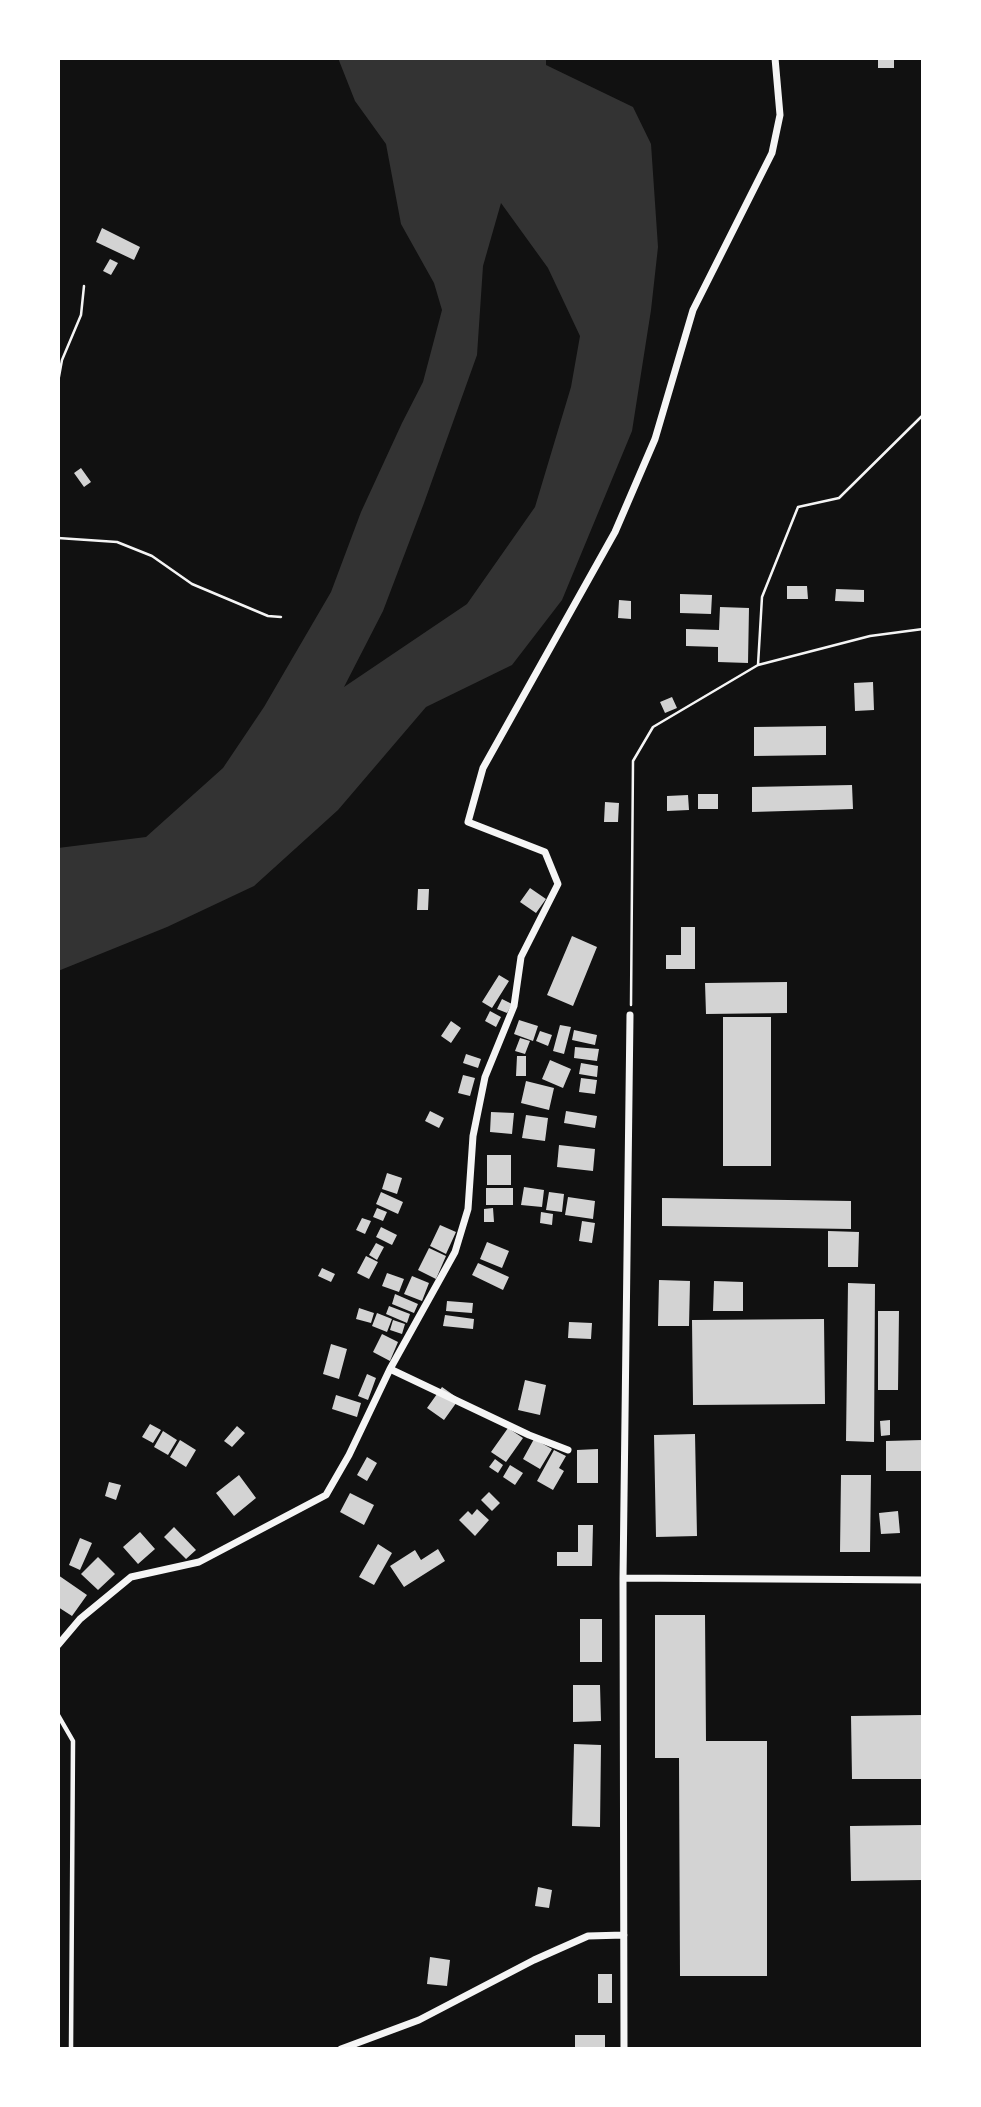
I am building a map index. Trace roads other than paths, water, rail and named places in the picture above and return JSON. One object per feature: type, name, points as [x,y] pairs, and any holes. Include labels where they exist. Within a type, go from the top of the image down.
[{"type":"street","points":[[58,1645],[80,1619],[131,1577],[199,1562],[326,1495],[349,1455],[390,1368],[455,1252],[468,1209],[473,1136],[485,1077],[514,1006],[521,957],[558,884],[545,852],[468,822],[483,768],[615,531],[655,439],[693,310],[772,153],[780,115],[775,58]]},
{"type":"street","points":[[624,2049],[623,1578],[631,1015]]},
{"type":"street","points":[[390,1368],[529,1435],[568,1450]]},
{"type":"street","points":[[623,1578],[923,1580]]},
{"type":"street","points":[[341,2049],[419,2020],[534,1960],[588,1936],[624,1935]]},
{"type":"lane","points":[[58,1714],[73,1741],[71,2048]]}]
